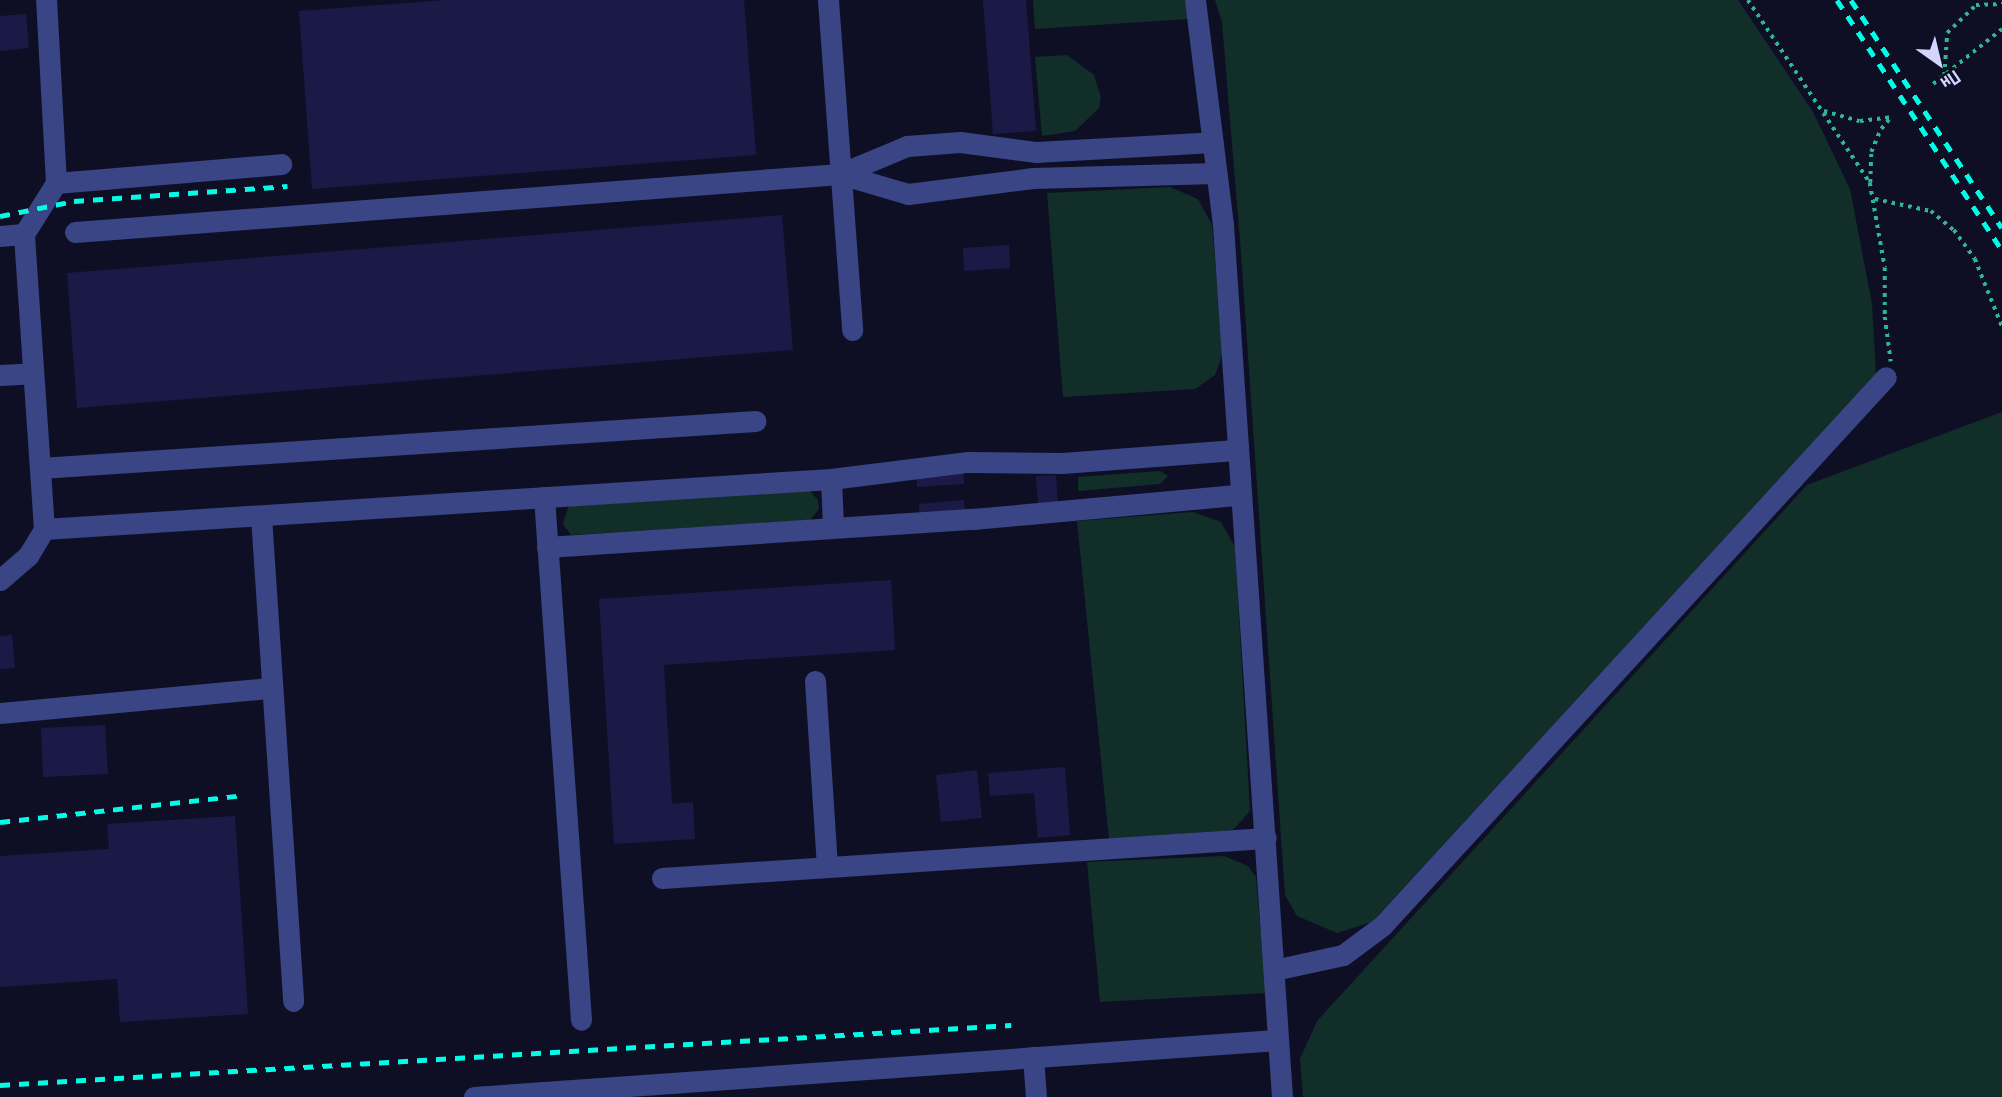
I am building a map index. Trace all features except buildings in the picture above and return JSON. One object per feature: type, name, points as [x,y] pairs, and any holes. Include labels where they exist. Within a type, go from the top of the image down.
[{"type":"street","points":[[0,580],[28,556],[44,529],[23,234],[56,183],[46,0]]},
{"type":"street","points":[[828,0],[852,330]]},
{"type":"street","points":[[1195,0],[1216,173],[1266,838],[1282,1097]]},
{"type":"street","points":[[75,232],[841,174],[907,146],[960,142],[1036,152],[1213,142]]},
{"type":"street","points":[[56,183],[281,164]]},
{"type":"street","points":[[841,174],[908,194],[1033,178],[1216,173]]},
{"type":"street","points":[[0,236],[23,234]]},
{"type":"street","points":[[0,375],[33,373]]},
{"type":"street","points":[[1274,970],[1333,959],[1382,926],[1886,377]]},
{"type":"street","points":[[40,468],[755,421]]},
{"type":"street","points":[[44,529],[831,479],[956,463],[1062,463],[1236,450]]},
{"type":"street","points":[[831,479],[834,527]]},
{"type":"street","points":[[547,547],[1239,495]]},
{"type":"street","points":[[544,497],[581,1020]]},
{"type":"street","points":[[261,516],[270,688],[293,1001]]},
{"type":"street","points":[[815,681],[827,867]]},
{"type":"street","points":[[0,713],[270,688]]},
{"type":"street","points":[[662,878],[1266,838]]},
{"type":"street","points":[[474,1097],[1278,1040]]},
{"type":"street","points":[[1033,1057],[1036,1097]]},
{"type":"path","points":[[1748,0],[1870,183],[1875,199],[1892,358],[1886,377]]},
{"type":"path","points":[[1944,76],[1947,33],[1976,5],[2002,4]]},
{"type":"path","points":[[1933,84],[2002,29]]},
{"type":"path","points":[[1822,110],[1860,121],[1891,117],[1881,129],[1871,152],[1870,183]]},
{"type":"path","points":[[1875,199],[1931,211],[1954,230],[1975,259],[2002,326]]},
{"type":"green space","points":[[1033,0],[1185,0],[1188,19],[1035,29]]},
{"type":"green space","points":[[1215,0],[1738,0],[1813,112],[1850,189],[1872,304],[1876,374],[1372,922],[1337,933],[1297,916],[1285,895],[1241,253],[1222,22]]},
{"type":"green space","points":[[1067,55],[1094,75],[1101,97],[1099,108],[1075,131],[1042,136],[1035,57]]},
{"type":"green space","points":[[1170,187],[1198,199],[1212,225],[1223,353],[1215,375],[1195,389],[1063,397],[1047,193]]},
{"type":"green space","points":[[2002,412],[2002,1097],[1303,1097],[1300,1059],[1317,1021],[1807,485]]},
{"type":"green space","points":[[1160,471],[1168,476],[1160,484],[1078,491],[1078,477]]},
{"type":"green space","points":[[808,489],[818,500],[819,509],[810,520],[571,535],[563,524],[569,505]]},
{"type":"green space","points":[[1193,512],[1221,522],[1235,547],[1250,811],[1233,830],[1109,839],[1077,521]]},
{"type":"green space","points":[[1224,856],[1248,866],[1256,877],[1266,993],[1100,1002],[1087,862]]},
{"type":"railway","points":[[1837,0],[2002,250]]},
{"type":"railway","points":[[1851,0],[2002,228]]},
{"type":"railway","points":[[0,216],[74,201],[287,186]]},
{"type":"railway","points":[[0,822],[244,795]]},
{"type":"railway","points":[[0,1085],[1011,1025]]}]
